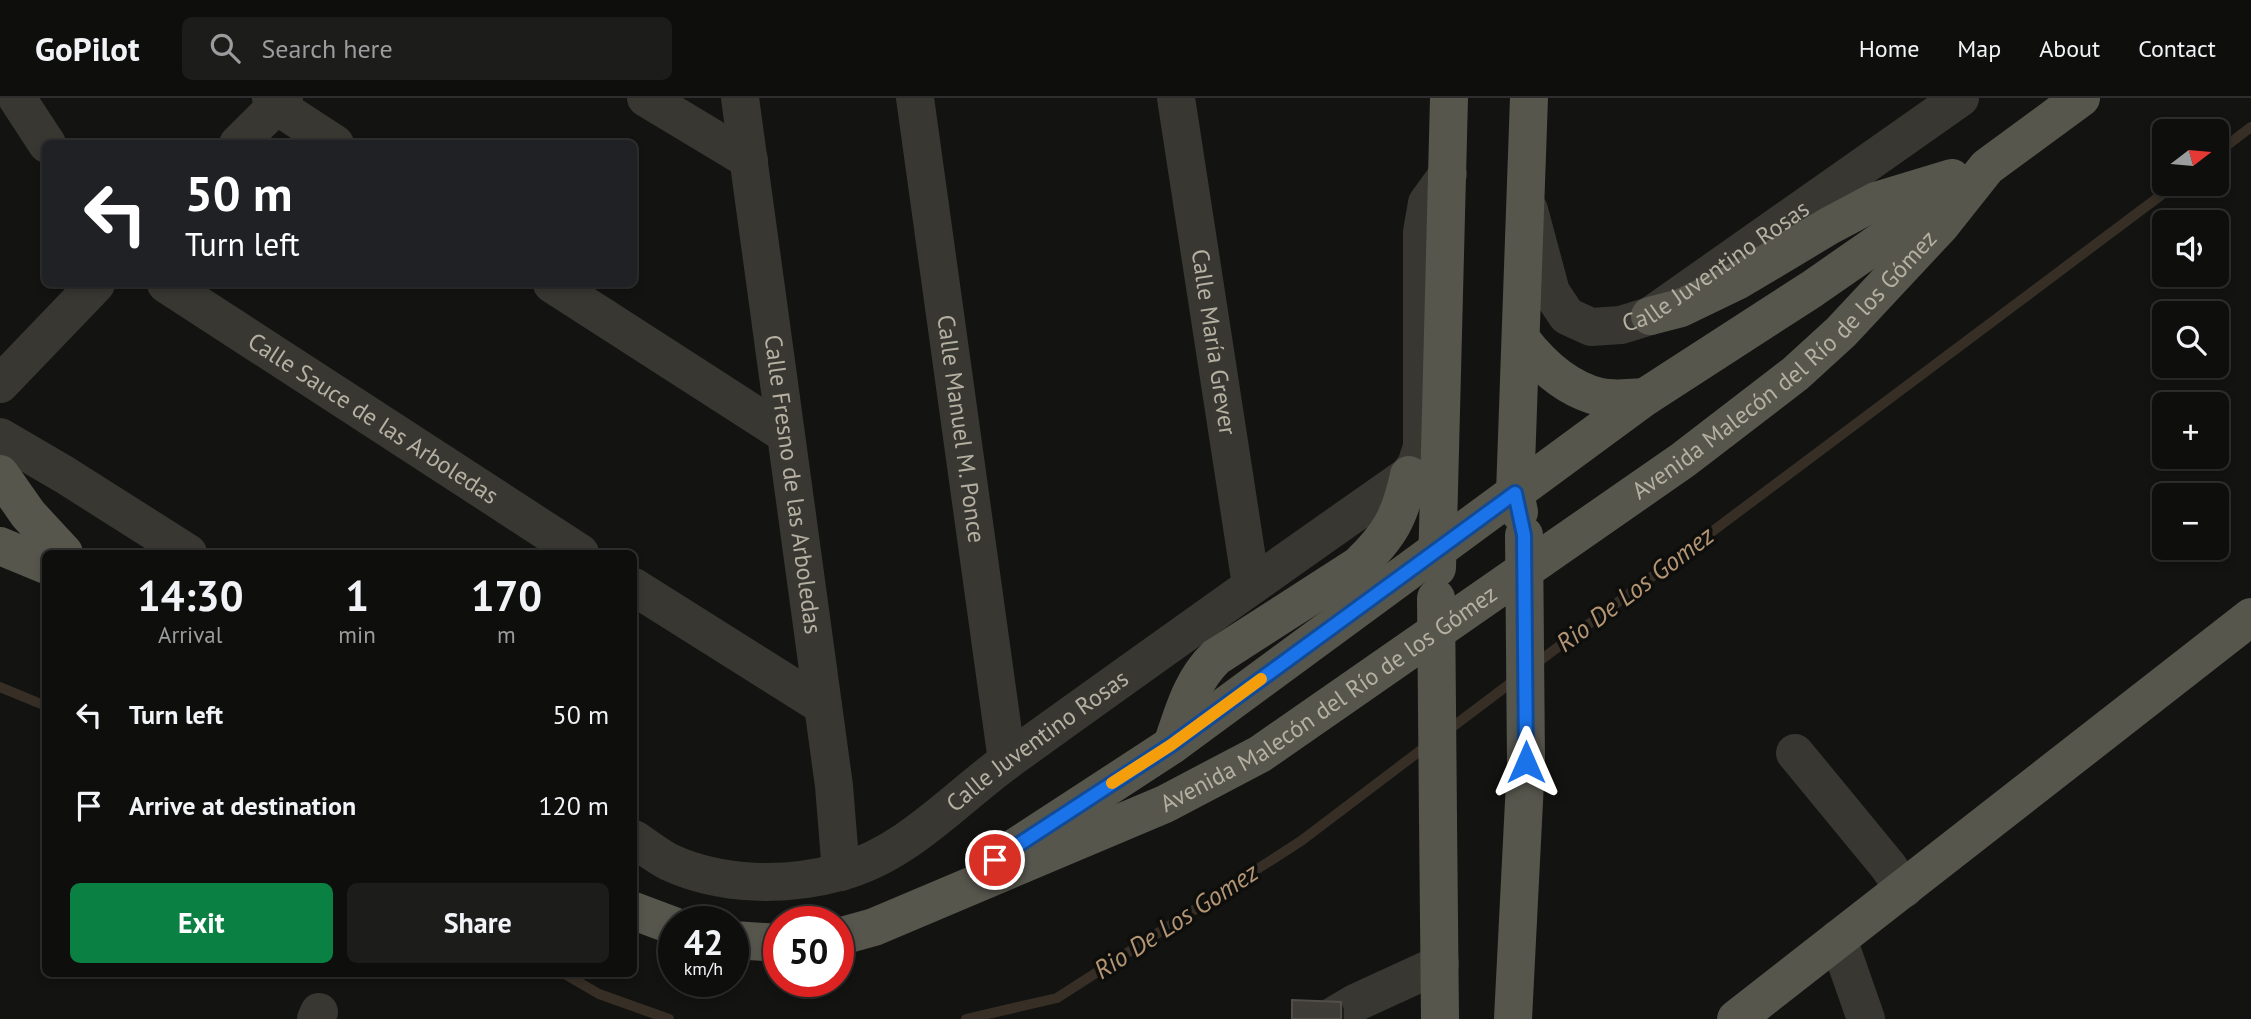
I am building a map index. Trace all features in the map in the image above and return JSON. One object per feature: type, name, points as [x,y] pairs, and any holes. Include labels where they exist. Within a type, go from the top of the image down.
[{"type":"main road","points":[[1440,1019],[1436,598],[1449,98]]},
{"type":"main road","points":[[1513,1019],[1526,762],[1524,535],[1515,493],[1529,98]]},
{"type":"main road","name":"Avenida Malecón del Río de los Gómez","points":[[854,933],[874,928],[1165,804],[1260,754],[1683,460],[1795,374],[1841,332],[1941,225],[1987,167],[2081,98]]},
{"type":"main road","points":[[1650,316],[1681,307],[1728,286],[1876,201],[1987,167]]},
{"type":"main road","points":[[928,904],[1171,745],[1644,397],[1812,289],[1987,167]]},
{"type":"main road","points":[[1521,339],[1543,365],[1574,387],[1601,397],[1644,397]]},
{"type":"main road","points":[[0,474],[28,513],[61,550]]},
{"type":"main road","points":[[1171,745],[1203,669],[1216,657],[1359,565],[1378,546],[1394,524],[1409,475]]},
{"type":"main road","points":[[0,546],[42,563]]},
{"type":"main road","points":[[1754,1012],[1838,939],[2251,617]]},
{"type":"main road","points":[[637,912],[658,920]]},
{"type":"street","points":[[17,98],[44,140]]},
{"type":"street","points":[[646,98],[749,160]]},
{"type":"street","name":"Calle Fresno de las Arboledas","points":[[740,98],[834,786],[841,872]]},
{"type":"street","name":"Calle Manuel M. Ponce","points":[[915,98],[1007,761]]},
{"type":"street","name":"Calle María Grever","points":[[1176,98],[1251,585]]},
{"type":"street","name":"Calle Juventino Rosas","points":[[1525,194],[1551,292],[1567,316],[1591,327],[1621,325],[1650,316],[1960,98]]},
{"type":"street","points":[[242,140],[277,101],[330,140]]},
{"type":"street","points":[[1409,475],[1416,465],[1422,447],[1422,232],[1427,203],[1448,174]]},
{"type":"street","points":[[0,384],[93,287]]},
{"type":"street","name":"Calle Sauce de las Arboledas","points":[[171,287],[575,550]]},
{"type":"street","points":[[557,287],[785,434]]},
{"type":"street","points":[[0,437],[183,550]]},
{"type":"street","name":"Calle Juventino Rosas","points":[[637,841],[669,862],[723,879],[780,882],[841,872],[886,853],[932,822],[1007,761],[1409,475]]},
{"type":"street","points":[[637,589],[823,706]]},
{"type":"street","points":[[1795,753],[1888,866],[1903,889]]},
{"type":"street","points":[[1838,939],[1866,1019]]},
{"type":"street","points":[[1328,1019],[1354,1003],[1440,964]]},
{"type":"building","points":[[1292,1000],[1341,1002],[1341,1019],[1292,1019]]},
{"type":"waterway","name":"Rio De Los Gomez","points":[[2230,143],[2251,127]]},
{"type":"waterway","name":"Rio De Los Gomez","points":[[1534,665],[2160,196]]},
{"type":"waterway","name":"Rio De Los Gomez","points":[[1447,731],[1516,679]]},
{"type":"waterway","name":"Rio De Los Gomez","points":[[0,687],[42,704]]},
{"type":"waterway","name":"Rio De Los Gomez","points":[[966,1019],[1057,998],[1301,841],[1429,744]]},
{"type":"waterway","name":"Rio De Los Gomez","points":[[570,977],[599,994],[669,1019]]},
{"type":"slow traffic","points":[[1112,783],[1171,745],[1261,679]]},
{"type":"route","points":[[995,860],[1171,745],[1515,493],[1524,535],[1526,762]]}]
